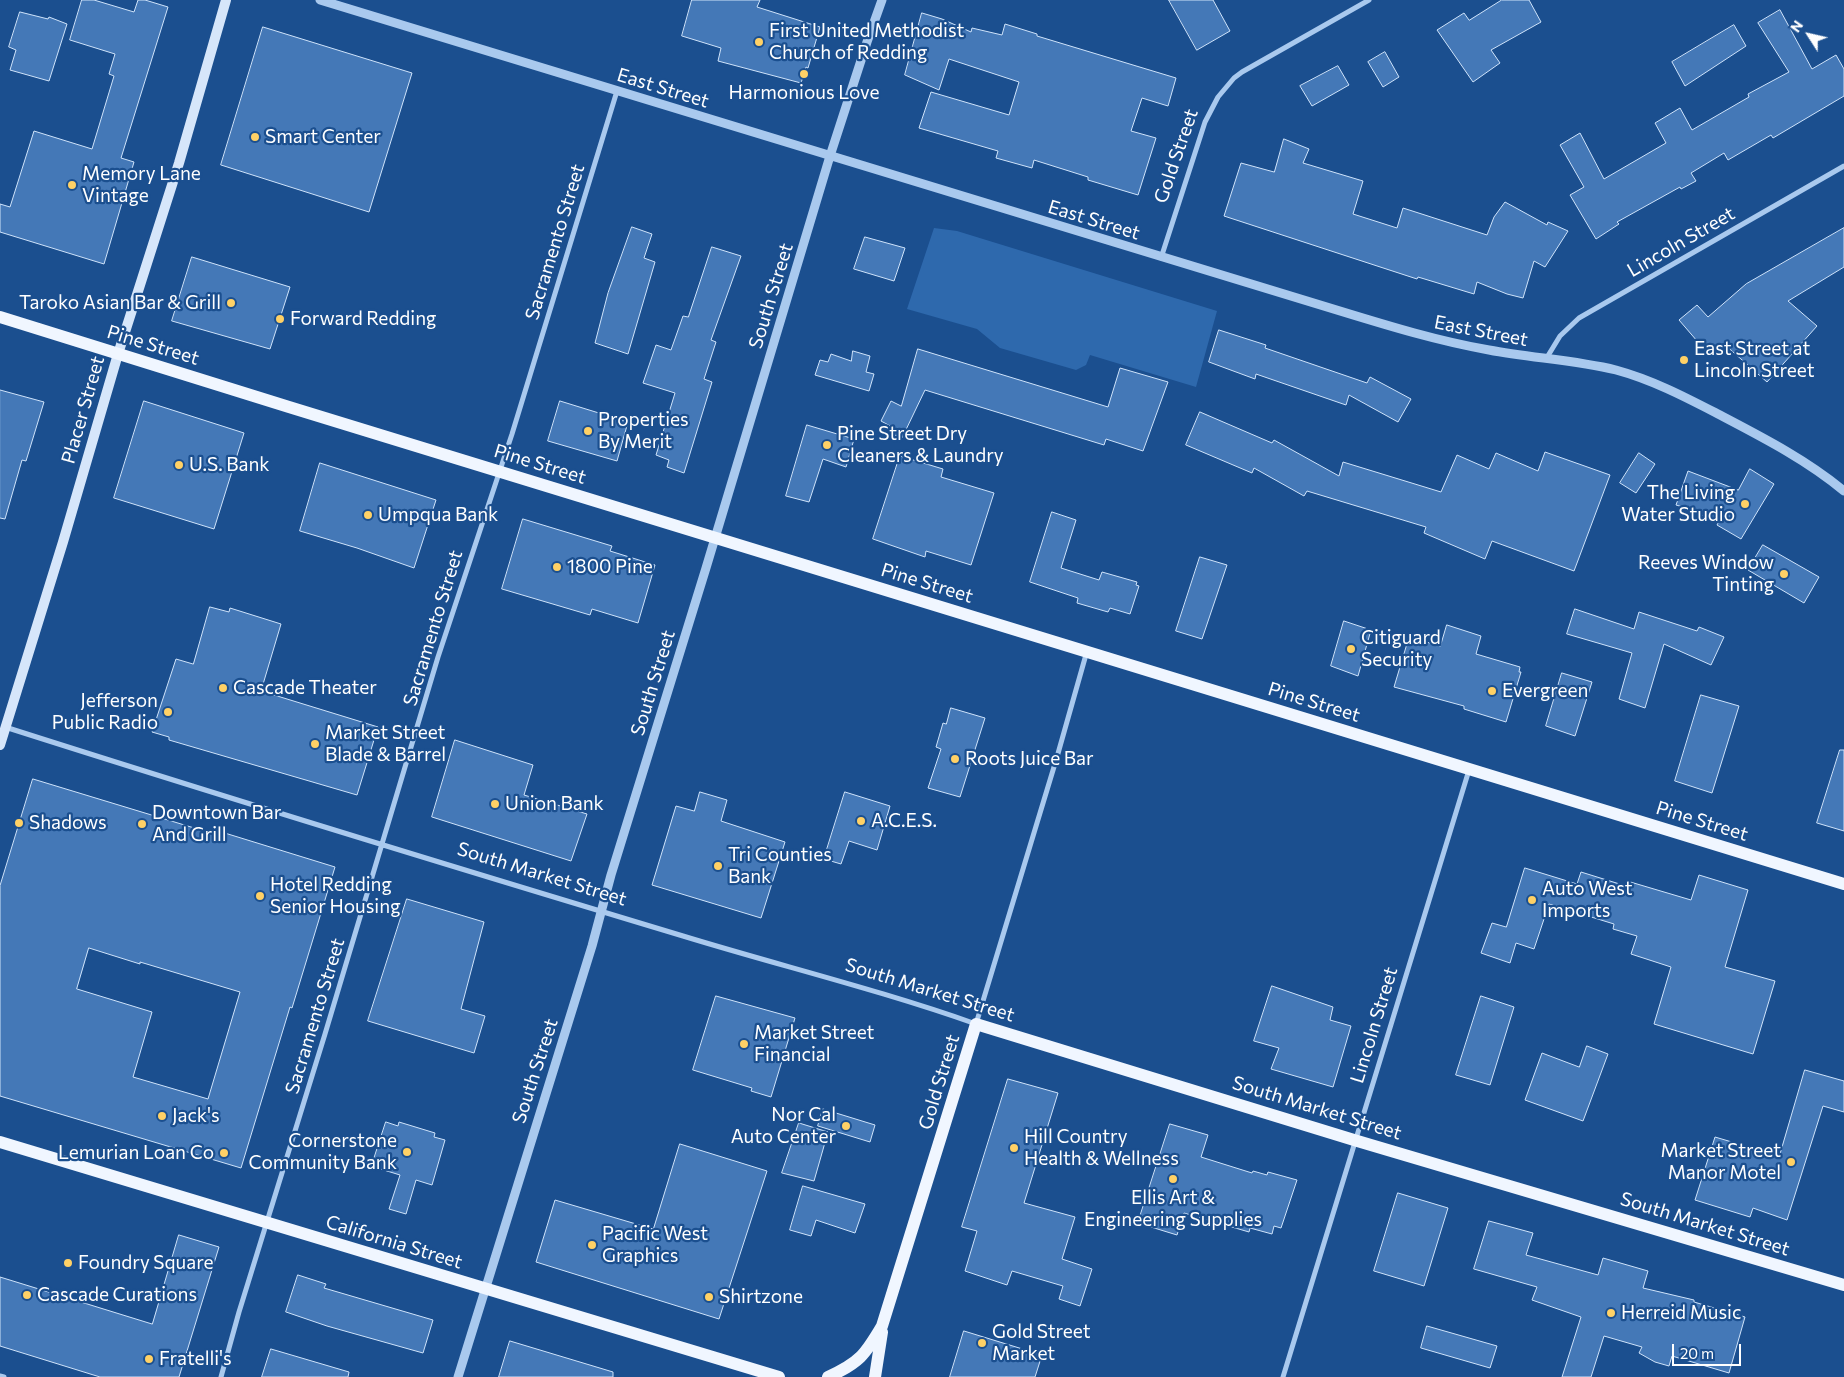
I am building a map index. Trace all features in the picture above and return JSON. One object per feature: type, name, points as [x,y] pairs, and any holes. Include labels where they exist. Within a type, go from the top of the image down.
[{"type":"main road","name":"Placer Street","points":[[0,745],[63,542],[118,354],[180,162],[226,0]]},
{"type":"main road","name":"Pine Street","points":[[0,317],[1844,884]]},
{"type":"main road","name":"South Market Street","points":[[976,1024],[1354,1140],[1844,1285]]},
{"type":"main road","name":"Gold Street","points":[[828,1377],[848,1368],[867,1351],[882,1326],[976,1024]]},
{"type":"main road","name":"California Street","points":[[0,1142],[780,1377]]},
{"type":"main road","points":[[875,1377],[882,1326]]},
{"type":"street","name":"East Street","points":[[320,0],[1161,258],[1420,335],[1490,351],[1616,370],[1660,386],[1758,435],[1824,476],[1844,491]]},
{"type":"street","name":"South Street","points":[[458,1377],[830,156],[882,0]]},
{"type":"street","name":"Gold Street","points":[[1161,258],[1206,122],[1213,106],[1224,90],[1242,72],[1369,0]]},
{"type":"street","name":"Sacramento Street","points":[[221,1377],[438,657],[499,471],[617,91]]},
{"type":"street","name":"Lincoln Street","points":[[1546,359],[1560,336],[1579,318],[1844,166]]},
{"type":"street","name":"Gold Street","points":[[976,1024],[1087,651]]},
{"type":"street","name":"South Market Street","points":[[5,727],[601,912],[936,1010],[976,1024]]},
{"type":"street","name":"Lincoln Street","points":[[1282,1377],[1469,769]]},
{"type":"street","points":[[0,1376],[4,1377]]},
{"type":"shaded area","points":[[934,228],[957,231],[1217,311],[1196,387],[1090,355],[1086,365],[1076,370],[1000,348],[977,329],[907,309]]},
{"type":"building","points":[[82,0],[94,0],[134,12],[138,0],[145,0],[168,7],[121,158],[134,162],[104,264],[0,232],[0,204],[10,207],[34,131],[92,149],[114,76],[109,74],[115,54],[70,40]]},
{"type":"building","name":"First United Methodist Church of Redding","points":[[692,0],[760,0],[757,7],[820,27],[808,68],[806,67],[801,83],[718,61],[721,48],[682,36]]},
{"type":"building","points":[[1169,0],[1213,0],[1230,31],[1197,50]]},
{"type":"building","points":[[1502,0],[1529,0],[1541,22],[1491,50],[1500,63],[1473,82],[1437,30],[1464,13],[1469,20]]},
{"type":"building","points":[[1780,10],[1812,69],[1836,55],[1844,69],[1844,96],[1773,138],[1771,135],[1728,160],[1724,153],[1691,173],[1696,181],[1681,189],[1680,187],[1617,222],[1619,224],[1596,239],[1570,195],[1584,187],[1560,145],[1580,133],[1604,179],[1666,143],[1655,123],[1680,108],[1692,130],[1749,97],[1748,94],[1789,72],[1758,23]]},
{"type":"building","points":[[20,12],[48,19],[49,17],[67,24],[49,81],[10,70],[16,50],[9,47]]},
{"type":"building","points":[[922,13],[942,19],[971,32],[972,28],[1002,35],[1005,24],[1037,34],[1037,36],[1176,78],[1168,106],[1142,98],[1131,131],[1156,138],[1138,195],[1088,180],[1088,177],[1034,160],[1032,168],[996,158],[998,151],[919,128],[931,92],[1009,115],[1019,82],[949,59],[939,90],[905,75]]},
{"type":"building","points":[[1734,25],[1746,46],[1685,86],[1672,62]]},
{"type":"building","points":[[263,27],[412,73],[369,212],[221,165]]},
{"type":"building","points":[[1385,52],[1399,77],[1383,87],[1368,62]]},
{"type":"building","points":[[1338,66],[1349,85],[1312,106],[1300,86]]},
{"type":"building","points":[[1284,139],[1309,149],[1303,163],[1363,181],[1353,214],[1397,228],[1403,208],[1487,235],[1494,217],[1505,202],[1547,225],[1548,222],[1568,231],[1545,267],[1534,261],[1523,298],[1477,282],[1474,294],[1418,277],[1417,279],[1224,216],[1241,163],[1274,172]]},
{"type":"building","points":[[632,227],[652,234],[644,258],[655,262],[628,354],[595,343],[608,293]]},
{"type":"building","points":[[1844,228],[1844,267],[1788,301],[1817,326],[1767,382],[1724,344],[1710,356],[1679,320],[1697,305],[1708,317],[1746,284]]},
{"type":"building","points":[[865,237],[905,248],[894,281],[854,269]]},
{"type":"building","points":[[712,247],[741,256],[711,340],[716,342],[704,379],[712,382],[684,473],[667,467],[669,460],[656,455],[675,393],[643,383],[656,345],[671,350],[683,316],[688,317]]},
{"type":"building","name":"Taroko Asian Bar & Grill","points":[[192,257],[290,287],[270,349],[172,321]]},
{"type":"building","points":[[1219,330],[1266,345],[1265,348],[1367,383],[1370,377],[1411,399],[1398,422],[1349,395],[1346,405],[1256,374],[1255,379],[1209,362]]},
{"type":"building","points":[[918,349],[1108,407],[1120,368],[1168,382],[1143,451],[1106,439],[1104,445],[925,390],[902,438],[892,434],[894,428],[881,421],[891,401],[901,406]]},
{"type":"building","points":[[853,351],[870,356],[866,372],[874,374],[869,391],[815,375],[820,360],[828,362],[831,354],[851,361]]},
{"type":"building","points":[[0,390],[44,402],[26,461],[22,460],[5,519],[0,518]]},
{"type":"building","name":"U.S. Bank","points":[[144,401],[244,433],[214,529],[114,498]]},
{"type":"building","name":"Properties By Merit","points":[[560,401],[628,422],[617,461],[548,441]]},
{"type":"building","points":[[1200,412],[1272,443],[1274,440],[1339,476],[1343,462],[1441,492],[1457,455],[1489,469],[1496,453],[1538,471],[1545,452],[1610,475],[1574,571],[1492,541],[1485,559],[1424,533],[1426,527],[1307,491],[1304,496],[1254,468],[1252,473],[1186,445]]},
{"type":"building","points":[[807,425],[854,439],[846,467],[823,459],[809,502],[786,496]]},
{"type":"building","points":[[1639,453],[1655,464],[1636,493],[1620,483]]},
{"type":"building","points":[[900,456],[943,469],[941,477],[994,493],[971,565],[926,551],[925,557],[873,539]]},
{"type":"building","name":"Umpqua Bank","points":[[320,463],[436,500],[414,568],[300,531]]},
{"type":"building","points":[[1750,469],[1774,484],[1741,539],[1717,525],[1719,521],[1676,505],[1688,471],[1738,490]]},
{"type":"building","points":[[1052,512],[1076,520],[1061,568],[1099,580],[1102,572],[1137,582],[1136,585],[1139,586],[1130,614],[1110,608],[1108,612],[1077,603],[1078,598],[1030,582]]},
{"type":"building","name":"1800 Pine","points":[[523,519],[612,546],[610,551],[655,565],[638,623],[592,609],[590,615],[502,589]]},
{"type":"building","name":"Reeves Window Tinting","points":[[1763,545],[1819,577],[1804,603],[1748,570]]},
{"type":"building","points":[[1200,557],[1227,565],[1202,639],[1176,631]]},
{"type":"building","points":[[210,607],[229,612],[230,608],[281,624],[261,691],[378,727],[357,795],[169,740],[169,737],[152,732],[176,659],[193,664]]},
{"type":"building","points":[[1575,609],[1634,629],[1639,612],[1697,631],[1699,627],[1724,637],[1711,665],[1664,644],[1645,708],[1619,699],[1632,653],[1567,634]]},
{"type":"building","name":"Citiguard Security","points":[[1344,621],[1371,630],[1358,676],[1331,666]]},
{"type":"building","points":[[1447,625],[1481,636],[1476,654],[1520,667],[1519,672],[1521,672],[1506,722],[1464,709],[1464,706],[1394,687],[1409,637],[1440,646]]},
{"type":"building","points":[[1562,673],[1592,682],[1575,736],[1546,726]]},
{"type":"building","points":[[1701,695],[1739,706],[1712,793],[1675,781]]},
{"type":"building","name":"Roots Juice Bar","points":[[951,708],[985,718],[960,797],[928,788],[941,749],[936,747],[943,723],[946,724]]},
{"type":"building","name":"Union Bank","points":[[455,740],[533,765],[524,795],[587,814],[571,861],[432,817]]},
{"type":"building","points":[[1840,750],[1844,750],[1844,831],[1817,823]]},
{"type":"building","points":[[33,779],[214,834],[215,830],[335,867],[241,1168],[0,1096],[0,886]],"holes":[[[89,948],[140,964],[140,962],[240,992],[208,1099],[133,1077],[152,1012],[77,989]]]},
{"type":"building","name":"Tri Counties Bank","points":[[700,792],[727,800],[721,821],[785,842],[761,918],[652,885],[676,806],[694,811]]},
{"type":"building","name":"A.C.E.S.","points":[[845,792],[890,806],[877,850],[849,841],[841,864],[824,859]]},
{"type":"building","points":[[1525,868],[1577,884],[1581,872],[1626,886],[1627,881],[1691,900],[1699,875],[1748,890],[1725,967],[1775,981],[1753,1054],[1654,1024],[1671,967],[1631,954],[1637,936],[1613,929],[1614,924],[1549,904],[1534,949],[1516,943],[1510,963],[1481,953],[1492,923],[1506,927]]},
{"type":"building","points":[[407,899],[484,922],[461,1009],[485,1016],[474,1053],[368,1021]]},
{"type":"building","points":[[1272,986],[1333,1007],[1330,1020],[1351,1026],[1333,1087],[1271,1069],[1279,1048],[1254,1041]]},
{"type":"building","name":"Market Street Financial","points":[[716,996],[795,1018],[771,1097],[751,1091],[752,1088],[693,1070]]},
{"type":"building","points":[[1481,996],[1514,1007],[1490,1085],[1456,1075]]},
{"type":"building","points":[[1587,1046],[1608,1054],[1583,1121],[1525,1100],[1542,1053],[1579,1067]]},
{"type":"building","points":[[1805,1070],[1844,1081],[1844,1112],[1823,1106],[1787,1220],[1753,1208],[1750,1217],[1695,1200],[1715,1137],[1779,1156]]},
{"type":"building","name":"Hill Country Health & Wellness","points":[[1008,1079],[1058,1093],[1024,1203],[1075,1217],[1062,1259],[1092,1269],[1080,1306],[1059,1299],[1063,1286],[1012,1271],[1007,1285],[965,1271],[977,1231],[962,1227]]},
{"type":"building","name":"Nor Cal Auto Center","points":[[823,1109],[875,1125],[870,1142],[818,1126]]},
{"type":"building","name":"Cornerstone Community Bank","points":[[386,1122],[398,1126],[399,1122],[435,1133],[434,1137],[445,1140],[432,1185],[416,1180],[406,1214],[389,1209],[400,1175],[374,1167],[377,1160],[374,1159]]},
{"type":"building","points":[[799,1123],[828,1132],[814,1181],[782,1173]]},
{"type":"building","points":[[1170,1124],[1208,1135],[1201,1157],[1252,1173],[1253,1171],[1267,1175],[1268,1172],[1297,1180],[1281,1228],[1274,1226],[1272,1234],[1250,1228],[1249,1232],[1184,1213],[1177,1235],[1138,1223]]},
{"type":"building","points":[[680,1144],[767,1171],[719,1319],[536,1262],[555,1200],[653,1229]]},
{"type":"building","points":[[803,1186],[865,1204],[855,1233],[816,1220],[811,1236],[790,1230]]},
{"type":"building","points":[[1398,1193],[1448,1208],[1424,1286],[1374,1271]]},
{"type":"building","points":[[1489,1221],[1533,1233],[1526,1255],[1598,1275],[1603,1258],[1648,1271],[1643,1288],[1694,1300],[1694,1302],[1745,1317],[1729,1373],[1672,1356],[1669,1366],[1655,1362],[1639,1353],[1642,1347],[1604,1336],[1591,1377],[1562,1377],[1581,1317],[1532,1300],[1537,1287],[1474,1269]]},
{"type":"building","points":[[179,1235],[219,1247],[179,1377],[100,1377],[0,1346],[0,1277],[152,1324]]},
{"type":"building","points":[[298,1275],[326,1284],[324,1288],[433,1320],[423,1353],[327,1326],[286,1312]]},
{"type":"building","points":[[1427,1326],[1497,1346],[1490,1368],[1421,1348]]},
{"type":"building","name":"Gold Street Market","points":[[964,1331],[1042,1355],[1035,1377],[950,1377]]},
{"type":"building","points":[[510,1341],[613,1372],[613,1377],[499,1377]]},
{"type":"building","points":[[271,1349],[349,1372],[348,1377],[262,1377]]},
{"type":"place","name":"First United Methodist Church of Redding","points":[[759,42]]},
{"type":"place","name":"Harmonious Love","points":[[804,74]]},
{"type":"place","name":"Smart Center","points":[[255,137]]},
{"type":"place","name":"Memory Lane Vintage","points":[[72,185]]},
{"type":"place","name":"Taroko Asian Bar & Grill","points":[[231,303]]},
{"type":"place","name":"Forward Redding","points":[[280,319]]},
{"type":"place","name":"East Street at Lincoln Street","points":[[1684,360]]},
{"type":"place","name":"Properties By Merit","points":[[588,431]]},
{"type":"place","name":"Pine Street Dry Cleaners & Laundry","points":[[827,445]]},
{"type":"place","name":"U.S. Bank","points":[[179,465]]},
{"type":"place","name":"The Living Water Studio","points":[[1745,504]]},
{"type":"place","name":"Umpqua Bank","points":[[368,515]]},
{"type":"place","name":"1800 Pine","points":[[557,567]]},
{"type":"place","name":"Reeves Window Tinting","points":[[1784,574]]},
{"type":"place","name":"Citiguard Security","points":[[1351,649]]},
{"type":"place","name":"Cascade Theater","points":[[223,688]]},
{"type":"place","name":"Evergreen","points":[[1492,691]]},
{"type":"place","name":"Jefferson Public Radio","points":[[168,712]]},
{"type":"place","name":"Market Street Blade & Barrel","points":[[315,744]]},
{"type":"place","name":"Roots Juice Bar","points":[[955,759]]},
{"type":"place","name":"Union Bank","points":[[495,804]]},
{"type":"place","name":"A.C.E.S.","points":[[861,821]]},
{"type":"place","name":"Shadows","points":[[19,823]]},
{"type":"place","name":"Downtown Bar And Grill","points":[[142,824]]},
{"type":"place","name":"Tri Counties Bank","points":[[718,866]]},
{"type":"place","name":"Hotel Redding Senior Housing","points":[[260,896]]},
{"type":"place","name":"Auto West Imports","points":[[1532,900]]},
{"type":"place","name":"Market Street Financial","points":[[744,1044]]},
{"type":"place","name":"Jack's","points":[[162,1116]]},
{"type":"place","name":"Nor Cal Auto Center","points":[[846,1126]]},
{"type":"place","name":"Hill Country Health & Wellness","points":[[1014,1148]]},
{"type":"place","name":"Cornerstone Community Bank","points":[[407,1152]]},
{"type":"place","name":"Lemurian Loan Co","points":[[224,1153]]},
{"type":"place","name":"Market Street Manor Motel","points":[[1791,1162]]},
{"type":"place","name":"Ellis Art & Engineering Supplies","points":[[1173,1179]]},
{"type":"place","name":"Pacific West Graphics","points":[[592,1245]]},
{"type":"place","name":"Foundry Square","points":[[68,1263]]},
{"type":"place","name":"Cascade Curations","points":[[27,1295]]},
{"type":"place","name":"Shirtzone","points":[[709,1297]]},
{"type":"place","name":"Herreid Music","points":[[1611,1313]]},
{"type":"place","name":"Gold Street Market","points":[[982,1343]]},
{"type":"place","name":"Fratelli's","points":[[149,1359]]}]
